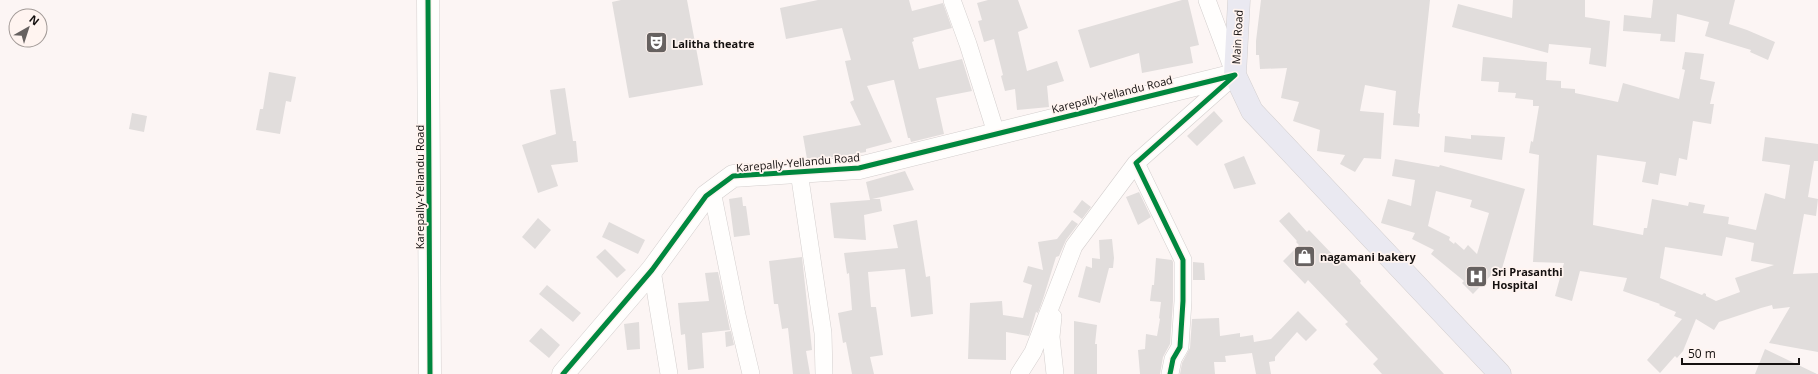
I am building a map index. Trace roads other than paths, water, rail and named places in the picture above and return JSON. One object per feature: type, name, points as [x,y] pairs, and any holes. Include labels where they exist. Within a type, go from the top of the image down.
[{"type":"highway","name":"Main Road","points":[[1235,75],[1239,0]]},
{"type":"highway","points":[[1235,75],[1252,111],[1500,374]]},
{"type":"street","name":"Karepally-Yellandu Road","points":[[428,0],[430,374]]},
{"type":"street","points":[[952,0],[968,44],[996,133]]},
{"type":"street","points":[[1019,374],[1033,352],[1074,246],[1136,163],[1235,75],[1207,0]]},
{"type":"street","name":"Karepally-Yellandu Road","points":[[563,374],[652,270],[706,196],[733,176],[859,168],[1235,75]]},
{"type":"street","points":[[1136,163],[1183,260],[1183,301],[1180,347],[1173,359],[1170,374]]},
{"type":"street","points":[[799,172],[823,333],[824,374]]},
{"type":"street","points":[[712,191],[737,315],[751,374]]},
{"type":"street","points":[[652,270],[669,374]]},
{"type":"street","points":[[1055,374],[1051,337],[1056,294]]},
{"type":"place","name":"Lalitha theatre","points":[[657,43]]},
{"type":"place","name":"nagamani bakery","points":[[1305,256]]},
{"type":"place","name":"Sri Prasanthi Hospital","points":[[1476,277]]}]
